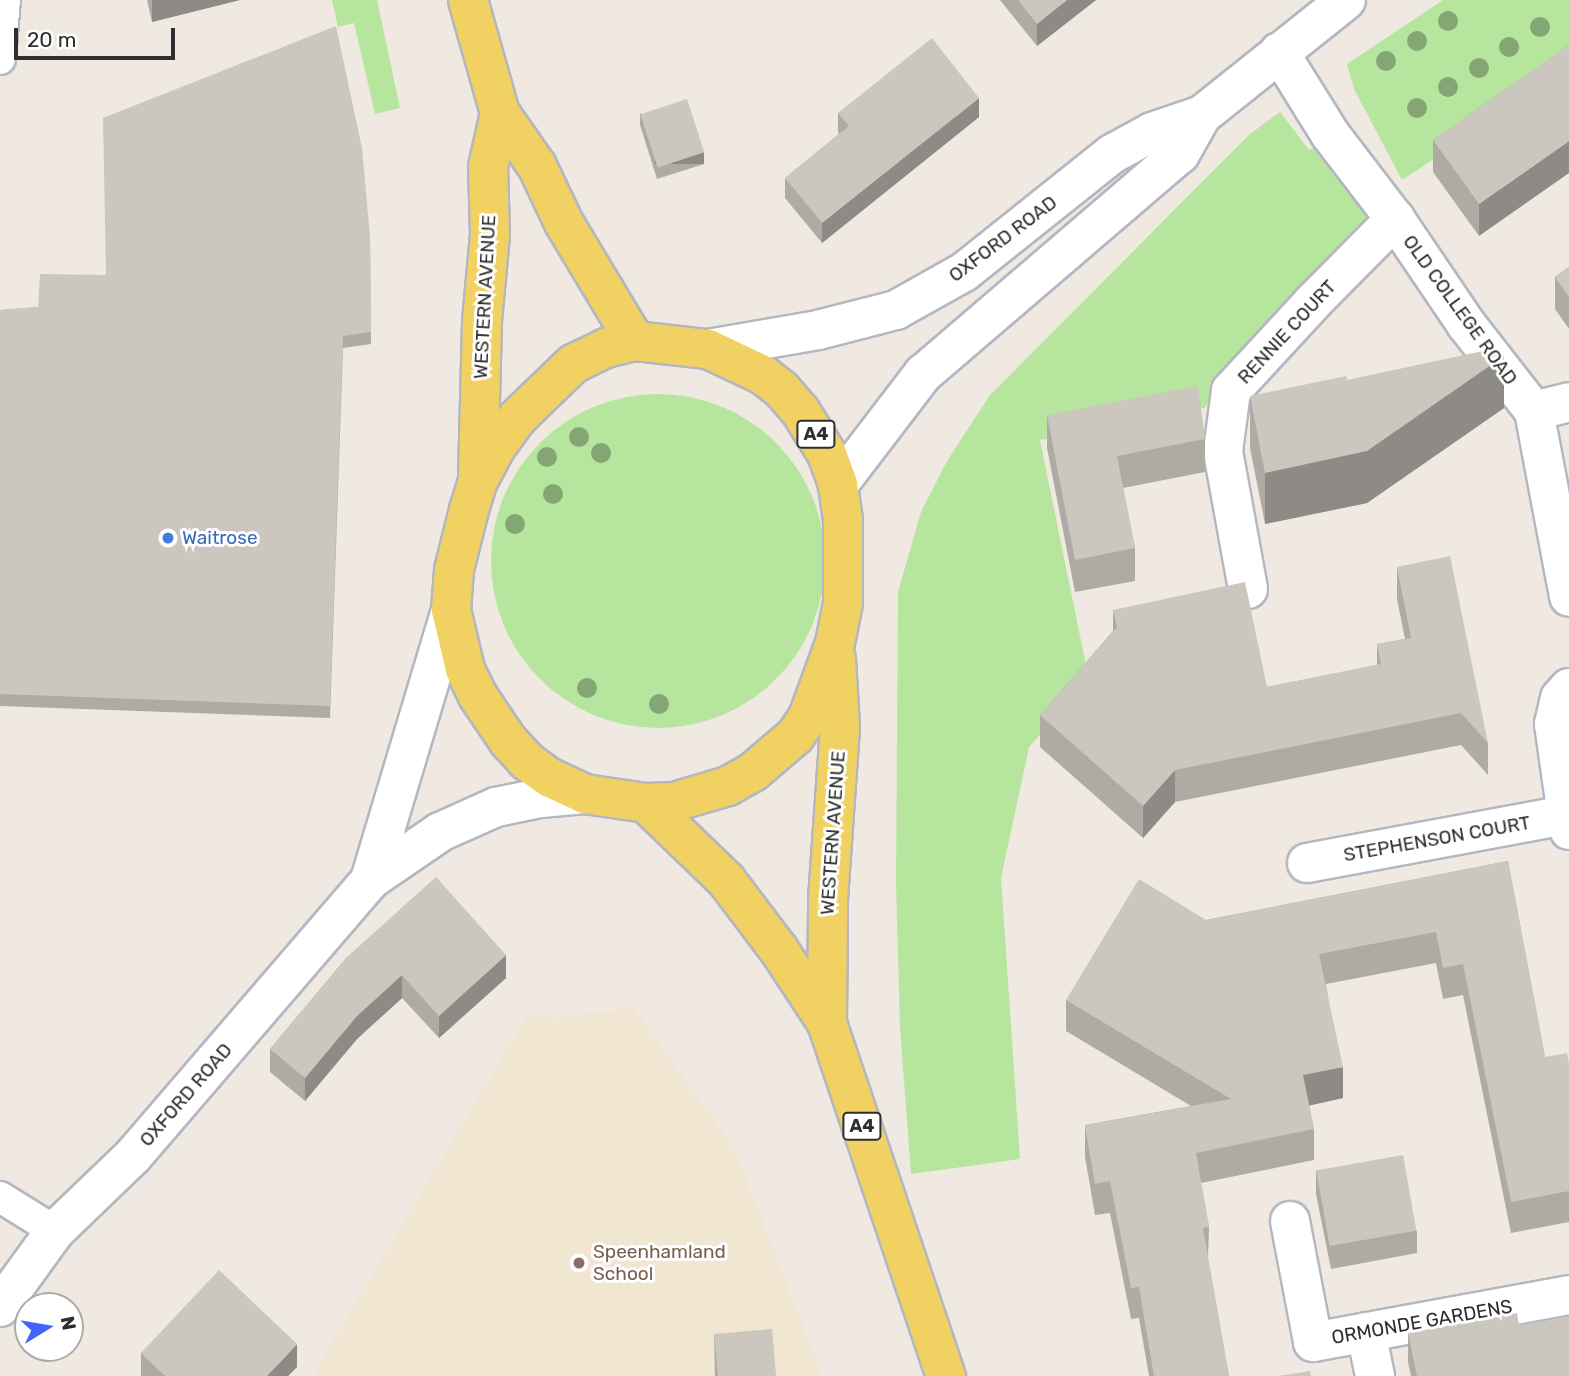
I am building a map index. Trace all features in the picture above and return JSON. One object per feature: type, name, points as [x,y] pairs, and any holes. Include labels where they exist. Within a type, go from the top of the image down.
[{"type":"main road","name":"WESTERN AVENUE","points":[[468,0],[500,113],[537,166],[564,223],[635,341]]},
{"type":"main road","name":"WESTERN AVENUE","points":[[478,481],[482,321],[491,234],[488,167],[500,113]]},
{"type":"main road","name":"A4","points":[[635,341],[708,349],[763,374],[782,390],[817,434],[838,485],[843,519],[843,603],[835,643],[808,717],[795,736],[775,756],[728,786],[674,802],[646,803],[585,794],[550,778],[527,761],[509,742],[478,696],[465,669],[450,610],[454,570],[478,481],[516,419],[573,364],[606,348],[635,341]]},
{"type":"main road","name":"WESTERN AVENUE","points":[[827,1023],[828,899],[840,727],[835,643]]},
{"type":"main road","name":"WESTERN AVENUE","points":[[646,803],[726,880],[779,950],[827,1023],[946,1376]]},
{"type":"street","name":"OXFORD ROAD","points":[[708,349],[818,330],[896,310],[964,272],[1112,154],[1152,132],[1202,115],[1346,0]]},
{"type":"street","name":"OLD COLLEGE ROAD","points":[[1279,52],[1330,134],[1395,219],[1465,324],[1552,407],[1569,597]]},
{"type":"street","name":"OXFORD ROAD","points":[[838,485],[923,374],[1180,154],[1202,115]]},
{"type":"street","name":"RENNIE COURT","points":[[1248,589],[1223,450],[1231,391],[1395,219]]},
{"type":"street","name":"OXFORD ROAD","points":[[370,880],[450,610]]},
{"type":"street","points":[[1568,823],[1554,724],[1560,698],[1569,688]]},
{"type":"street","name":"OXFORD ROAD","points":[[0,1307],[55,1231],[133,1156],[370,880],[440,832],[496,807],[541,798],[585,794]]},
{"type":"street","name":"STEPHENSON COURT","points":[[1307,863],[1568,823]]},
{"type":"street","name":"ORMONDE GARDENS","points":[[1290,1221],[1313,1342],[1569,1295]]},
{"type":"street","points":[[1366,1332],[1375,1376]]},
{"type":"lane","points":[[0,59],[5,0]]},
{"type":"lane","points":[[0,1197],[55,1231]]},
{"type":"shaded area","name":"Speenhamland School","points":[[633,1007],[735,1149],[822,1376],[312,1376],[526,1017],[560,1018]]},
{"type":"green space","points":[[332,0],[377,0],[400,108],[375,114],[354,23],[338,27]]},
{"type":"green space","points":[[1443,0],[1569,0],[1569,70],[1402,180],[1354,89],[1347,64]]},
{"type":"green space","points":[[1280,112],[1309,150],[1327,141],[1383,216],[1204,408],[1040,440],[1089,680],[1029,747],[1001,878],[1020,1159],[911,1174],[900,1028],[896,884],[898,592],[921,512],[947,461],[990,395],[1250,134]]},
{"type":"green space","points":[[642,394],[674,394],[707,401],[737,413],[764,432],[787,455],[813,497],[822,528],[825,561],[822,594],[806,640],[787,667],[764,690],[737,709],[707,721],[674,728],[642,728],[609,721],[579,709],[552,690],[529,667],[510,640],[498,610],[491,577],[491,545],[498,512],[510,482],[529,455],[552,432],[579,413],[609,401]]},
{"type":"building","points":[[1018,0],[1067,0],[1037,24]]},
{"type":"building","name":"Waitrose","points":[[336,26],[362,148],[370,237],[371,332],[343,336],[330,706],[0,694],[0,310],[38,307],[40,274],[106,275],[103,118]]},
{"type":"building","points":[[932,38],[979,98],[822,223],[785,178],[849,126],[838,113]]},
{"type":"building","points":[[1569,45],[1569,141],[1479,204],[1433,140]]},
{"type":"building","points":[[687,99],[704,152],[658,167],[640,114]]},
{"type":"building","points":[[1569,267],[1569,297],[1555,277]]},
{"type":"building","points":[[1497,348],[1504,356],[1367,451],[1265,473],[1250,396],[1346,376],[1347,380]]},
{"type":"building","points":[[1198,386],[1205,439],[1117,456],[1135,548],[1075,560],[1047,415]]},
{"type":"building","points":[[1450,556],[1488,743],[1461,713],[1175,770],[1143,806],[1040,715],[1117,627],[1113,610],[1245,582],[1267,687],[1381,664],[1377,644],[1411,638],[1397,567]]},
{"type":"building","points":[[1508,861],[1545,1057],[1567,1053],[1569,1191],[1511,1202],[1463,964],[1443,968],[1436,932],[1319,954],[1343,1067],[1303,1075],[1314,1129],[1196,1153],[1209,1227],[1203,1228],[1229,1376],[1154,1376],[1139,1287],[1131,1288],[1110,1181],[1095,1184],[1085,1125],[1231,1099],[1066,1000],[1139,879],[1206,920]]},
{"type":"building","points":[[436,877],[506,955],[439,1016],[402,975],[357,1016],[305,1078],[270,1049],[347,957]]},
{"type":"building","points":[[1403,1155],[1416,1231],[1330,1246],[1316,1170]]},
{"type":"building","points":[[219,1270],[297,1344],[267,1376],[165,1376],[141,1353]]},
{"type":"building","points":[[1517,1313],[1519,1325],[1569,1317],[1569,1376],[1417,1376],[1408,1333]]},
{"type":"building","points":[[772,1329],[776,1376],[718,1376],[714,1334]]},
{"type":"building","points":[[1310,1371],[1311,1376],[1279,1376]]},
{"type":"place","name":"Waitrose","points":[[168,538]]},
{"type":"place","name":"Speenhamland School","points":[[579,1263]]}]
